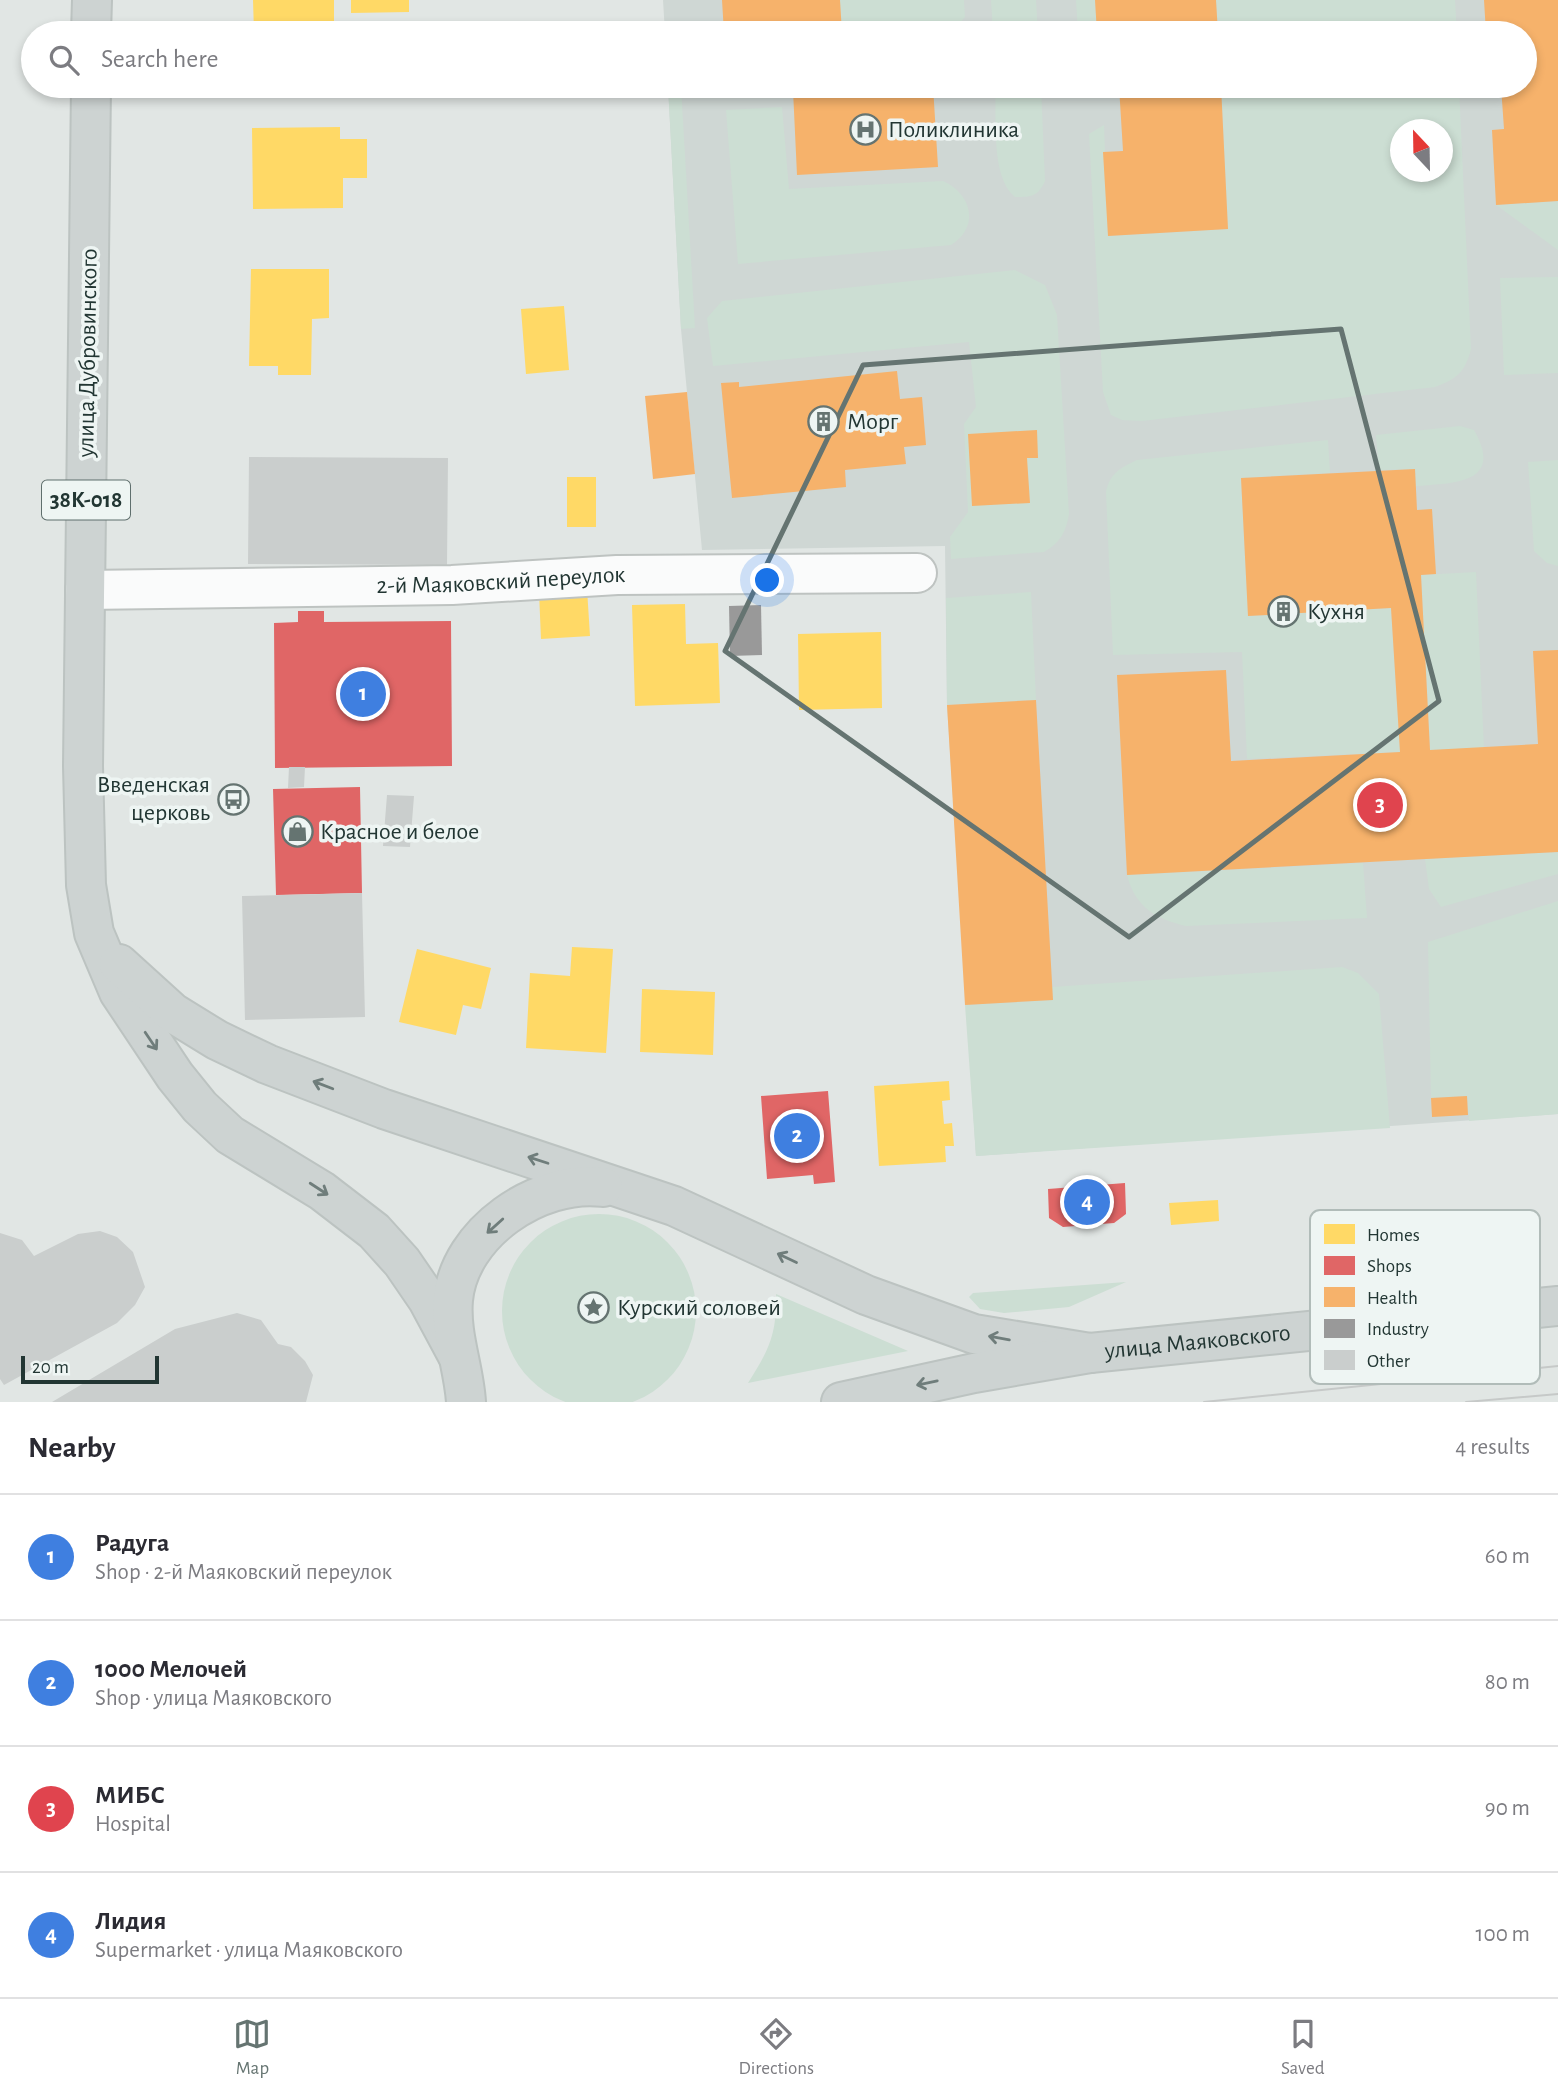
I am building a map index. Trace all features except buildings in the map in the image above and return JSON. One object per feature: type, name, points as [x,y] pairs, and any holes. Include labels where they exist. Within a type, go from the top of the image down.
[{"type":"main road","points":[[91,21],[92,0]]},
{"type":"main road","name":"улица Дубровинского","points":[[90,915],[84,832],[91,98]]},
{"type":"main road","points":[[90,915],[108,951],[127,974],[173,1013],[217,1040],[267,1064],[384,1109],[674,1206],[866,1294],[974,1334],[1090,1353]]},
{"type":"main road","points":[[90,915],[100,951],[119,992],[175,1076],[230,1135],[323,1191],[374,1231],[402,1262],[428,1300],[457,1354]]},
{"type":"main road","points":[[467,1402],[453,1324],[458,1278],[468,1257],[484,1235],[505,1217],[532,1200],[563,1189],[594,1186],[626,1190]]},
{"type":"main road","name":"улица Маяковского","points":[[1540,1308],[1558,1306]]},
{"type":"main road","name":"улица Маяковского","points":[[841,1402],[974,1373],[1090,1353],[1310,1331]]},
{"type":"street","name":"2-й Маяковский переулок","points":[[85,590],[452,585],[617,575],[917,573]]},
{"type":"highlighted area","points":[[1341,329],[1439,701],[1129,937],[725,651],[863,365]]},
{"type":"shaded area","points":[[663,0],[1558,0],[1558,1114],[976,1156],[947,705],[945,546],[702,550],[681,329],[669,98],[1537,98],[1537,21],[664,21]]},
{"type":"green space","points":[[840,0],[964,0],[965,17],[961,21],[841,21]]},
{"type":"green space","points":[[991,0],[1036,0],[1037,21],[992,21]]},
{"type":"green space","points":[[1076,0],[1095,0],[1096,21],[1077,21]]},
{"type":"green space","points":[[1216,0],[1455,0],[1456,21],[1217,21]]},
{"type":"green space","points":[[669,98],[682,98],[695,328],[681,329]]},
{"type":"green space","points":[[995,98],[1042,98],[1045,181],[1040,190],[1033,195],[1015,197],[1002,176],[996,146]]},
{"type":"green space","points":[[1222,98],[1460,98],[1471,349],[1463,369],[1454,378],[1435,387],[1142,421],[1122,420],[1111,415],[1103,392],[1089,134],[1104,125],[1108,236],[1228,229]]},
{"type":"green space","points":[[782,107],[789,189],[943,181],[961,194],[969,211],[966,229],[960,238],[951,245],[738,264],[726,110]]},
{"type":"green space","points":[[1558,201],[1558,250],[1496,205]]},
{"type":"green space","points":[[1015,270],[1045,285],[1057,315],[1069,514],[1061,536],[1044,552],[951,559],[950,537],[968,512],[964,424],[976,407],[969,342],[713,366],[707,318],[722,301]]},
{"type":"green space","points":[[1558,277],[1558,373],[1504,375],[1500,278]]},
{"type":"green space","points":[[1460,426],[1474,430],[1482,448],[1483,461],[1479,471],[1470,477],[1445,484],[1416,486],[1415,469],[1379,470],[1376,435]]},
{"type":"green space","points":[[1328,440],[1330,473],[1241,478],[1248,616],[1391,608],[1400,752],[1247,759],[1242,652],[1113,655],[1106,492],[1110,480],[1117,472],[1137,460]]},
{"type":"green space","points":[[1558,460],[1558,566],[1547,563],[1534,551],[1528,462]]},
{"type":"green space","points":[[1476,572],[1484,748],[1430,750],[1421,575]]},
{"type":"green space","points":[[1031,592],[1036,700],[947,705],[946,598]]},
{"type":"green space","points":[[1558,852],[1558,874],[1441,907],[1429,889],[1425,859]]},
{"type":"green space","points":[[1363,863],[1367,918],[1186,926],[1165,920],[1148,910],[1135,895],[1127,875]]},
{"type":"green space","points":[[1558,901],[1558,1114],[1469,1121],[1467,1096],[1431,1098],[1428,942]]},
{"type":"green space","points":[[1342,967],[1358,973],[1379,994],[1390,1128],[976,1156],[965,1005],[1053,1000],[1052,987]]},
{"type":"green space","points":[[580,1216],[618,1216],[653,1230],[668,1242],[680,1257],[694,1292],[694,1330],[680,1365],[668,1380],[653,1392],[632,1402],[566,1402],[545,1392],[530,1380],[518,1365],[504,1330],[504,1292],[518,1257],[530,1242],[545,1230]]},
{"type":"green space","points":[[1126,1282],[1069,1307],[1004,1313],[980,1309],[969,1297],[973,1293]]},
{"type":"green space","points":[[776,1294],[908,1351],[748,1383],[770,1341],[775,1320]]},
{"type":"tram line","points":[[1540,1368],[1558,1366]]},
{"type":"tram line","points":[[1204,1402],[1381,1384]]},
{"type":"tram line","points":[[1466,1402],[1558,1394]]},
{"type":"place","name":"Поликлиника","points":[[865,130]]},
{"type":"place","name":"Морг","points":[[824,422]]},
{"type":"place","name":"Кухня","points":[[1284,612]]},
{"type":"place","name":"Радуга","points":[[363,694]]},
{"type":"place","name":"Введенская церковь","points":[[233,799]]},
{"type":"place","name":"МИБС","points":[[1380,805]]},
{"type":"place","name":"Красное и белое","points":[[297,832]]},
{"type":"place","name":"1000 Мелочей","points":[[797,1136]]},
{"type":"place","name":"Лидия","points":[[1087,1202]]},
{"type":"place","name":"Курский соловей","points":[[594,1308]]}]
